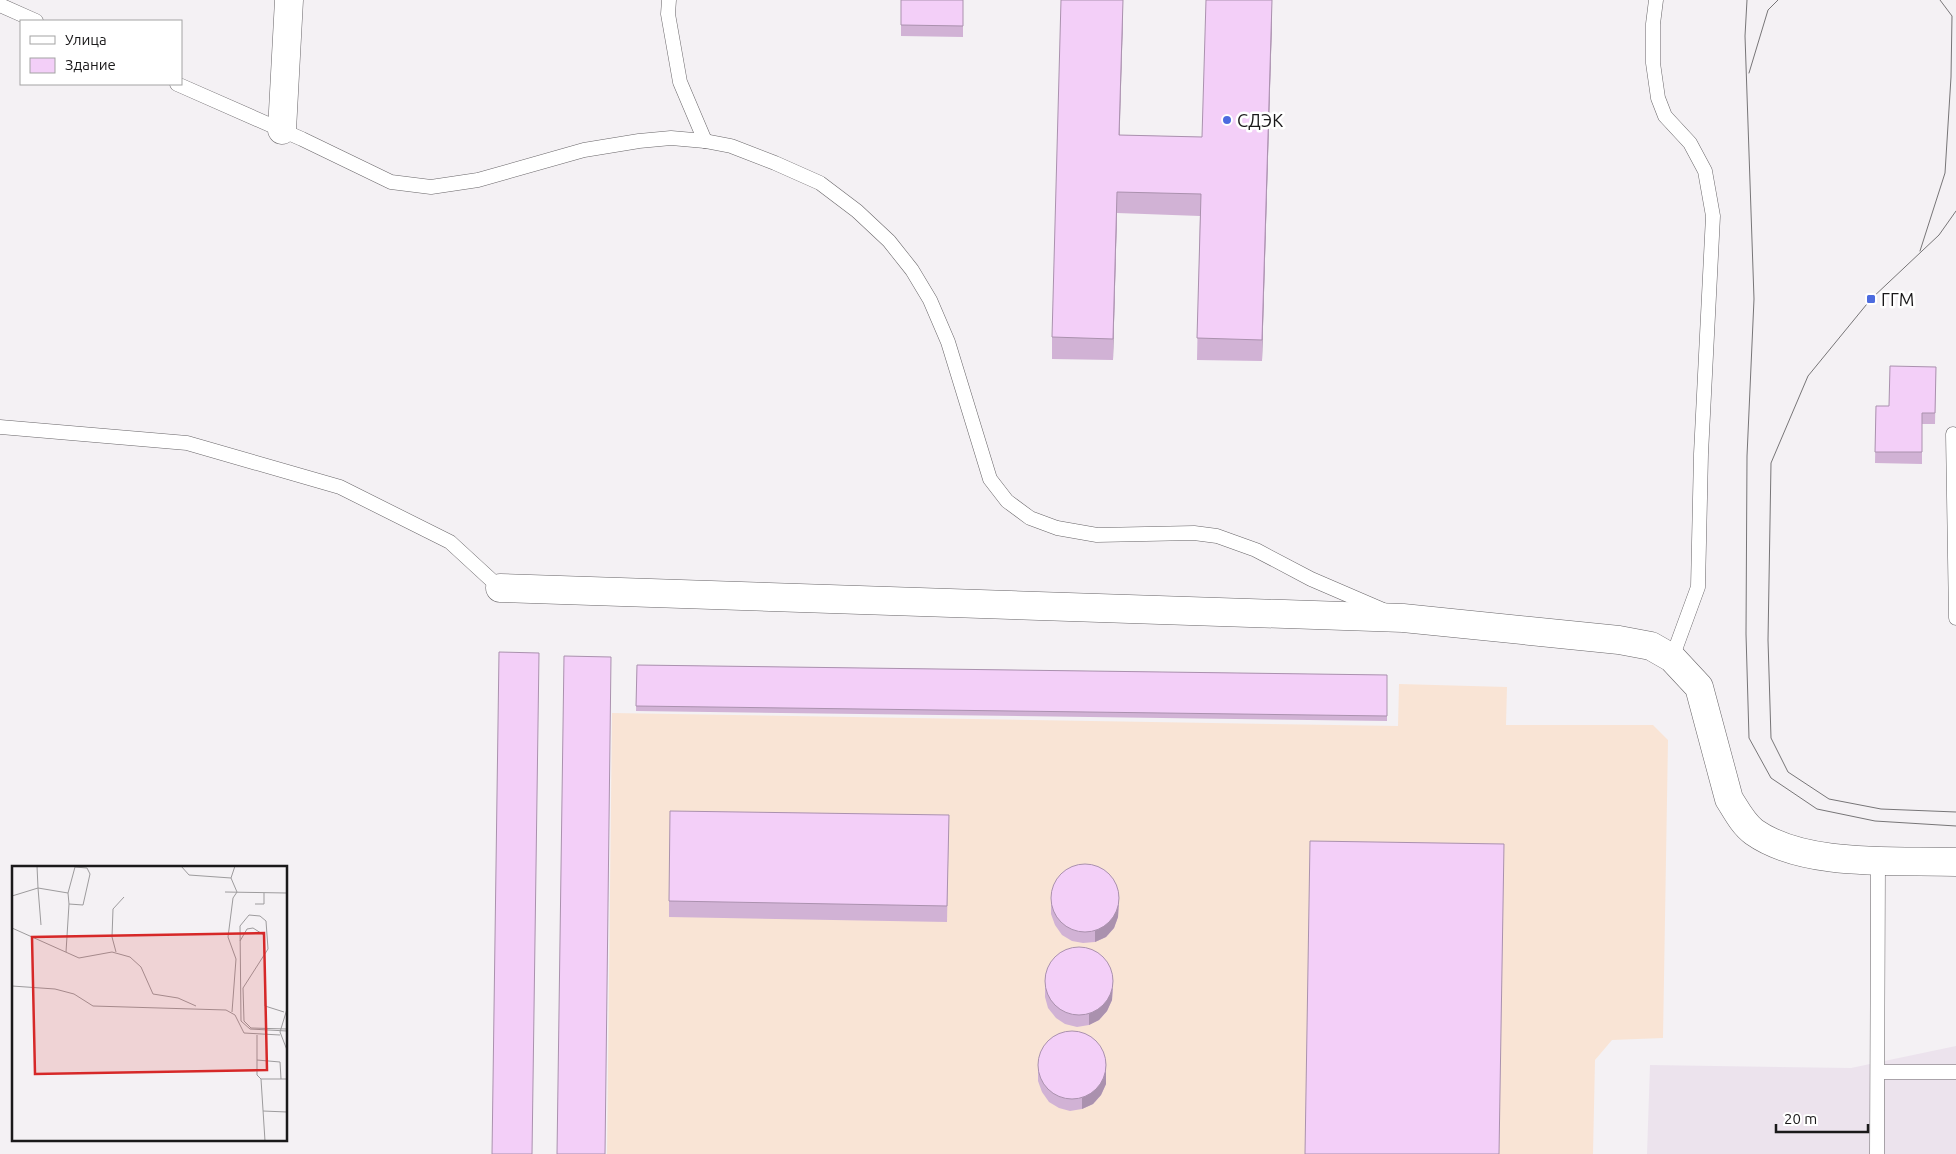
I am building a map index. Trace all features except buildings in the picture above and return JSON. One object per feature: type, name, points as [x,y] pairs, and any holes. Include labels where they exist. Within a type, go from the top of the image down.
[{"type":"street","points":[[282,130],[289,0]]},
{"type":"street","points":[[500,588],[1402,618],[1619,640],[1651,646],[1672,658],[1699,687],[1729,798],[1739,815],[1753,830],[1770,842],[1797,852],[1836,858],[1956,862]]},
{"type":"lane","points":[[668,0],[668,14],[680,82],[705,141]]},
{"type":"lane","points":[[1656,0],[1653,24],[1653,53],[1658,98],[1665,116],[1690,143],[1706,171],[1713,216],[1701,454],[1698,587],[1672,658]]},
{"type":"lane","points":[[0,6],[34,20]]},
{"type":"lane","points":[[179,85],[282,130],[391,182],[431,187],[478,180],[584,150],[671,138],[705,141],[731,146],[820,183],[857,211],[890,241],[912,270],[930,300],[948,342],[990,479],[1006,501],[1030,518],[1058,528],[1097,534],[1194,533],[1217,536],[1256,550],[1310,578],[1402,618]]},
{"type":"lane","points":[[0,427],[187,443],[340,487],[450,542],[500,588]]},
{"type":"lane","points":[[1954,434],[1956,618]]},
{"type":"lane","points":[[1877,1154],[1878,860]]},
{"type":"lane","points":[[1878,1072],[1956,1072]]},
{"type":"shaded area","points":[[1399,684],[1507,687],[1506,725],[1653,725],[1668,740],[1663,1038],[1612,1040],[1595,1060],[1593,1154],[607,1154],[612,713],[1398,726]]},
{"type":"shaded area","points":[[1956,1046],[1956,1154],[1647,1154],[1650,1065],[1851,1068]]},
{"type":"tram line","points":[[1747,0],[1745,36],[1754,299],[1747,456],[1746,634],[1749,738],[1771,778],[1817,809],[1875,821],[1956,826]]},
{"type":"tram line","points":[[1749,73],[1768,10],[1778,0]]},
{"type":"tram line","points":[[1920,251],[1945,173],[1951,77],[1952,16],[1940,0]]},
{"type":"tram line","points":[[1956,211],[1939,235],[1871,299],[1808,376],[1771,463],[1768,640],[1771,738],[1788,772],[1829,799],[1881,809],[1956,812]]},
{"type":"place","name":"СДЭК","points":[[1227,120]]},
{"type":"place","name":"ГГМ","points":[[1871,299]]}]
